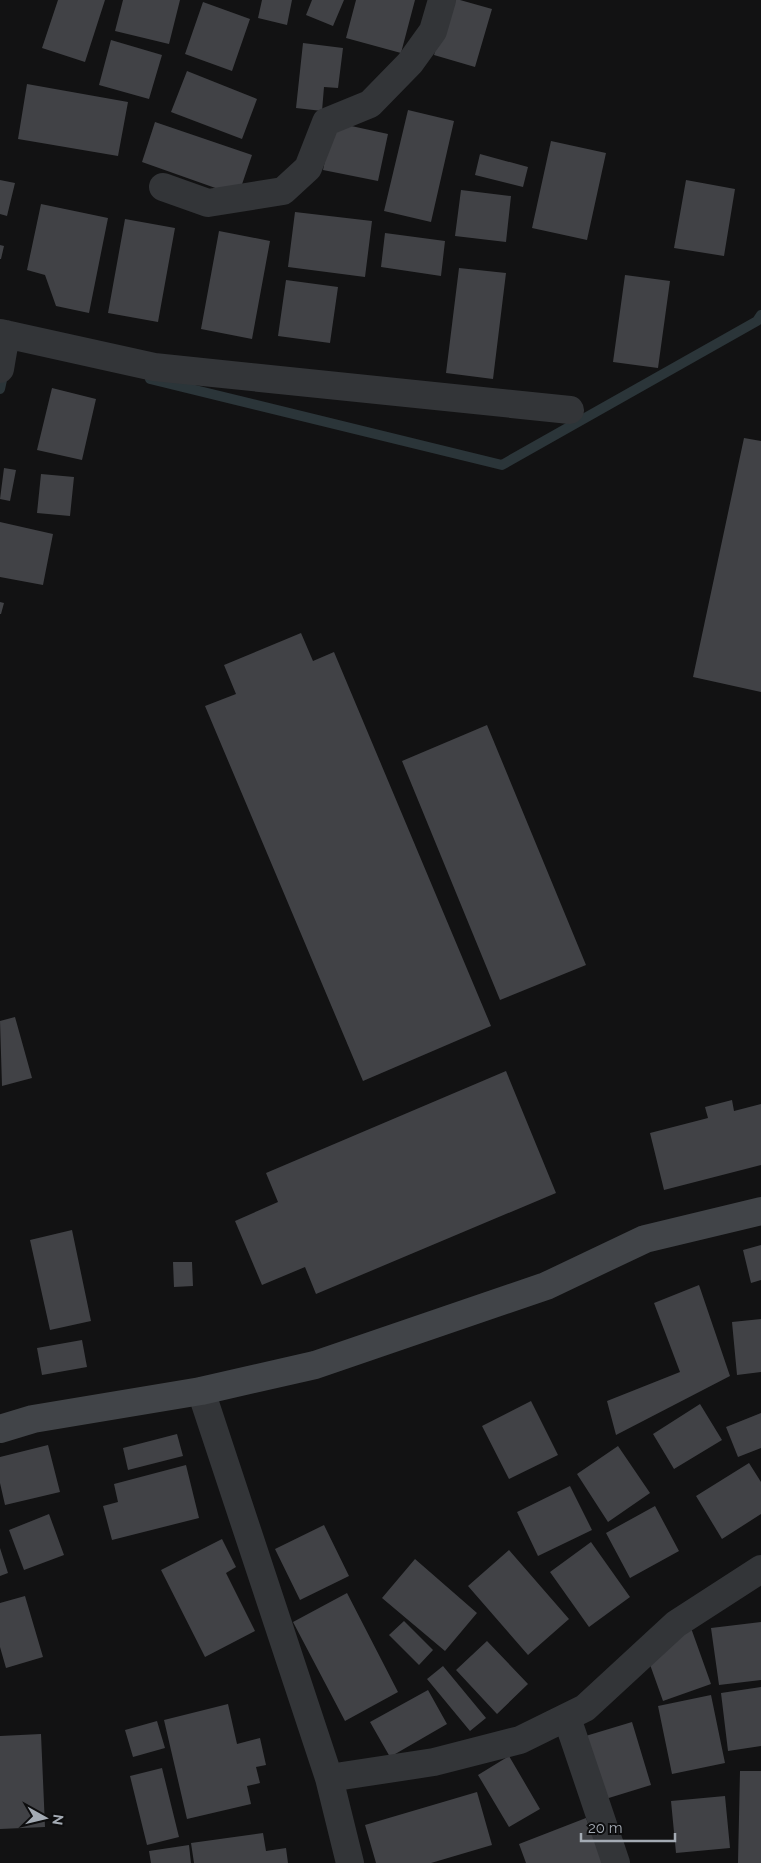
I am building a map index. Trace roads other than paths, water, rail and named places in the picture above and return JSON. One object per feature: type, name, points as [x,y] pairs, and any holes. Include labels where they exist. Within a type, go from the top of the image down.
[{"type":"main road","points":[[0,1429],[33,1419],[202,1391],[315,1365],[546,1286],[645,1239],[761,1211]]},
{"type":"street","points":[[163,188],[208,203],[283,191],[308,168],[326,122],[370,104],[410,63],[433,32],[442,0]]},
{"type":"street","points":[[0,369],[3,333],[154,367],[570,410]]},
{"type":"street","points":[[202,1391],[329,1778],[350,1863]]},
{"type":"street","points":[[329,1778],[434,1762],[520,1740],[568,1718],[585,1708],[676,1624],[756,1576]]},
{"type":"street","points":[[568,1718],[616,1863]]},
{"type":"waterway","points":[[150,379],[502,465],[757,321],[761,315]]},
{"type":"waterway","points":[[0,389],[4,371]]}]
